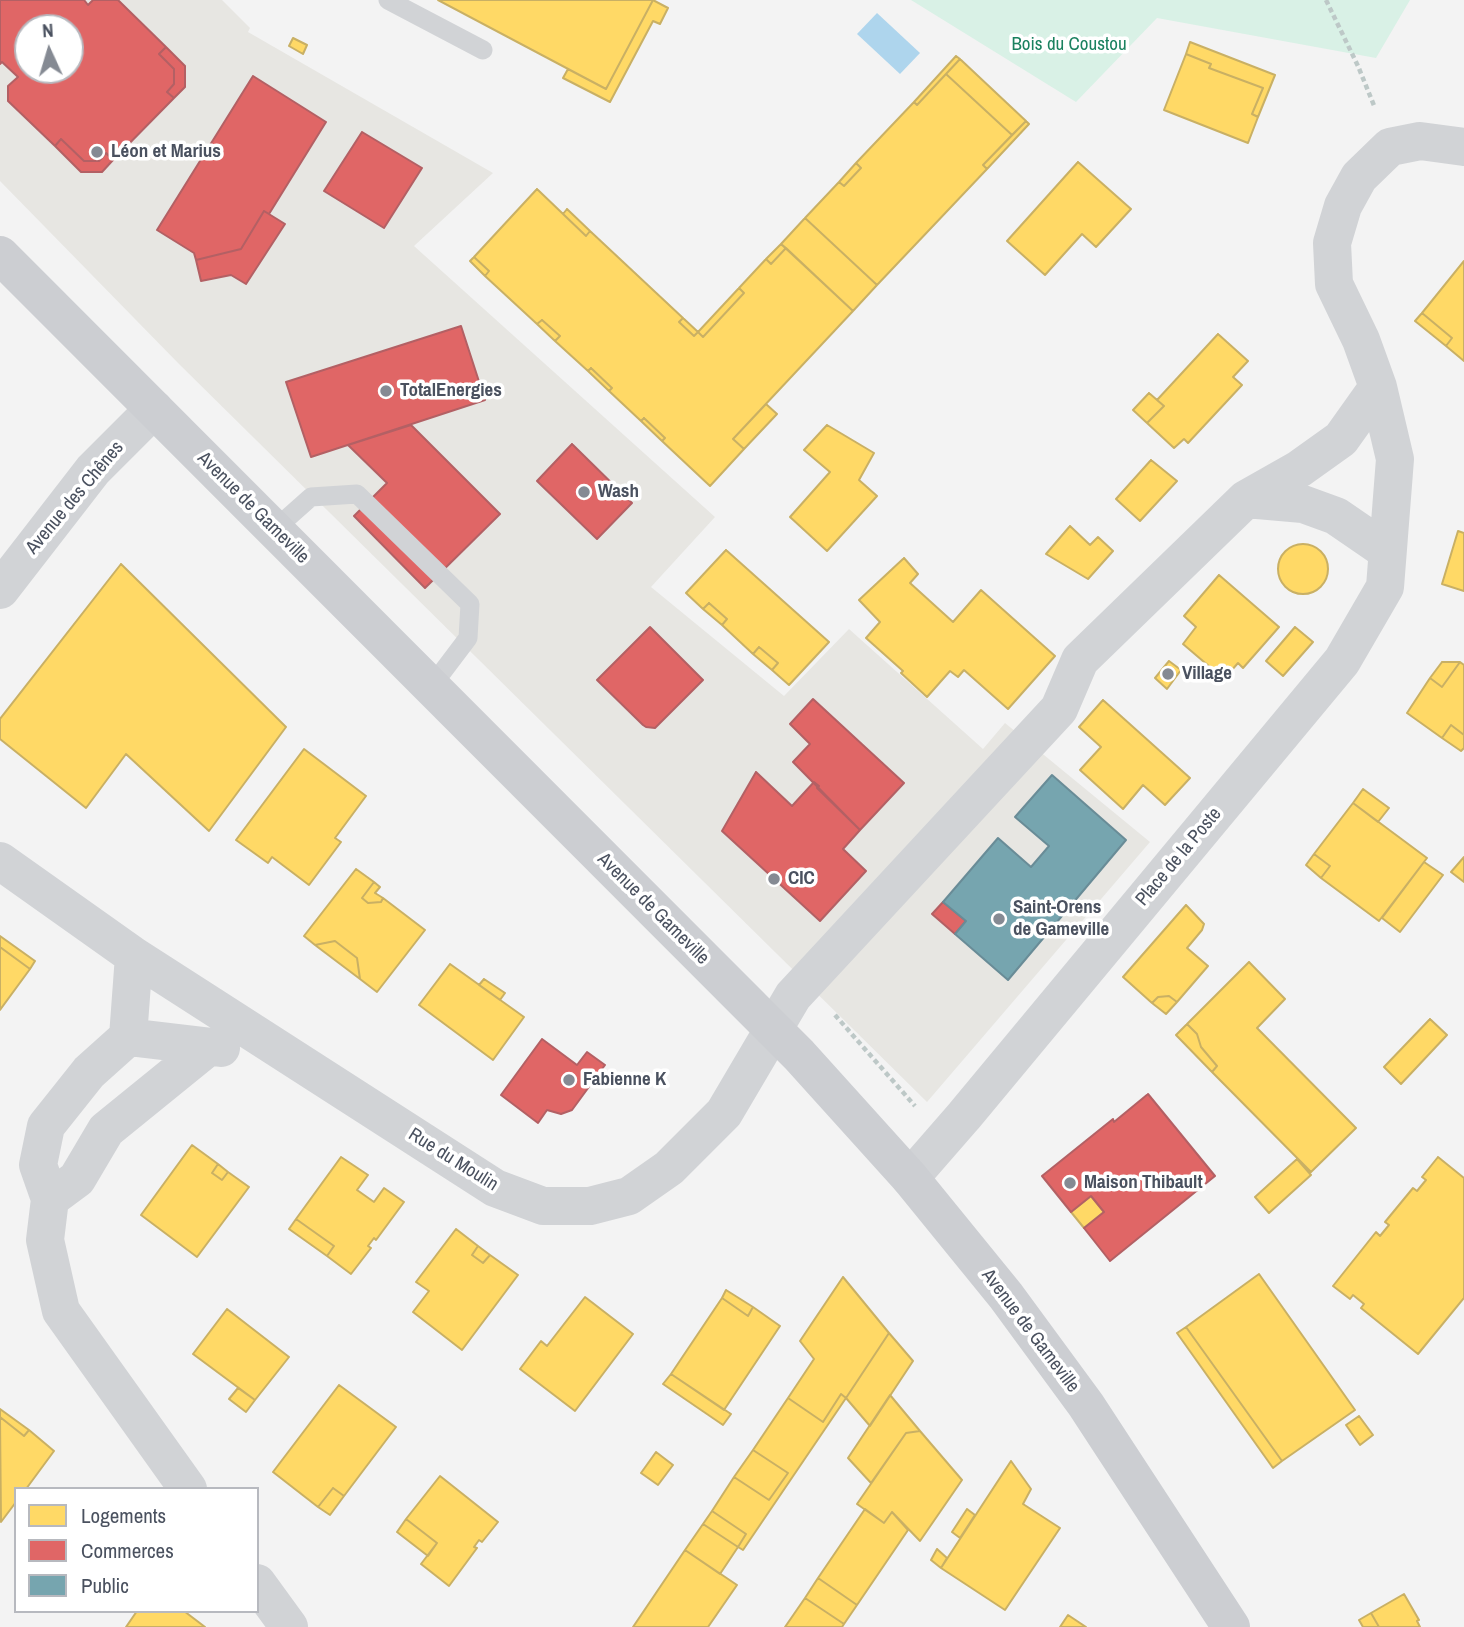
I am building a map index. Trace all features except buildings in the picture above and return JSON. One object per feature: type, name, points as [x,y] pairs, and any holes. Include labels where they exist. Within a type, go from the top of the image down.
[{"type":"main road","name":"Avenue de Gameville","points":[[0,255],[799,1055],[910,1178],[1006,1296],[1086,1405],[1231,1627]]},
{"type":"street","points":[[1391,147],[1420,141],[1464,147]]},
{"type":"street","name":"Place de la Poste","points":[[910,1178],[1342,661],[1385,587],[1395,459],[1378,387],[1334,284],[1332,243],[1343,206],[1359,177],[1391,147]]},
{"type":"street","points":[[773,1029],[793,996],[1059,709],[1080,660],[1246,499],[1299,470],[1340,439],[1378,387]]},
{"type":"street","name":"Avenue des Chênes","points":[[0,590],[93,470],[154,409]]},
{"type":"street","points":[[1246,499],[1303,504],[1336,516],[1387,551]]},
{"type":"street","name":"Rue du Moulin","points":[[0,861],[134,956],[495,1188],[543,1206],[590,1206],[629,1196],[669,1168],[724,1113],[773,1029]]},
{"type":"street","points":[[134,956],[128,1037],[89,1072],[46,1126],[38,1166],[50,1199],[45,1240],[61,1311],[187,1487]]},
{"type":"street","name":"Rue du Moulin","points":[[128,1037],[207,1048],[282,1052]]},
{"type":"street","points":[[50,1199],[77,1179],[106,1130],[207,1048]]},
{"type":"street","points":[[259,1586],[289,1627]]},
{"type":"lane","points":[[388,0],[483,50]]},
{"type":"lane","points":[[275,529],[311,497],[357,494],[470,604],[468,638],[431,687]]},
{"type":"path","points":[[1326,0],[1358,66],[1391,147]]},
{"type":"path","points":[[832,1010],[922,1115]]},
{"type":"shaded area","points":[[0,0],[222,0],[250,28],[248,32],[493,173],[414,246],[715,517],[651,587],[784,696],[849,629],[983,749],[1005,723],[1150,842],[927,1102],[179,364],[0,181]]},
{"type":"green space","name":"Bois du Coustou","points":[[911,0],[1410,0],[1376,58],[1157,18],[1076,102]]},
{"type":"water","points":[[877,13],[920,53],[900,74],[857,34]]},
{"type":"place","name":"Léon et Marius","points":[[97,152]]},
{"type":"place","name":"TotalEnergies","points":[[386,391]]},
{"type":"place","name":"Wash","points":[[584,492]]},
{"type":"place","name":"Village","points":[[1168,674]]},
{"type":"place","name":"CIC","points":[[774,879]]},
{"type":"place","name":"Saint-Orens de Gameville","points":[[999,919]]},
{"type":"place","name":"Fabienne K","points":[[569,1080]]},
{"type":"place","name":"Maison Thibault","points":[[1070,1183]]}]
